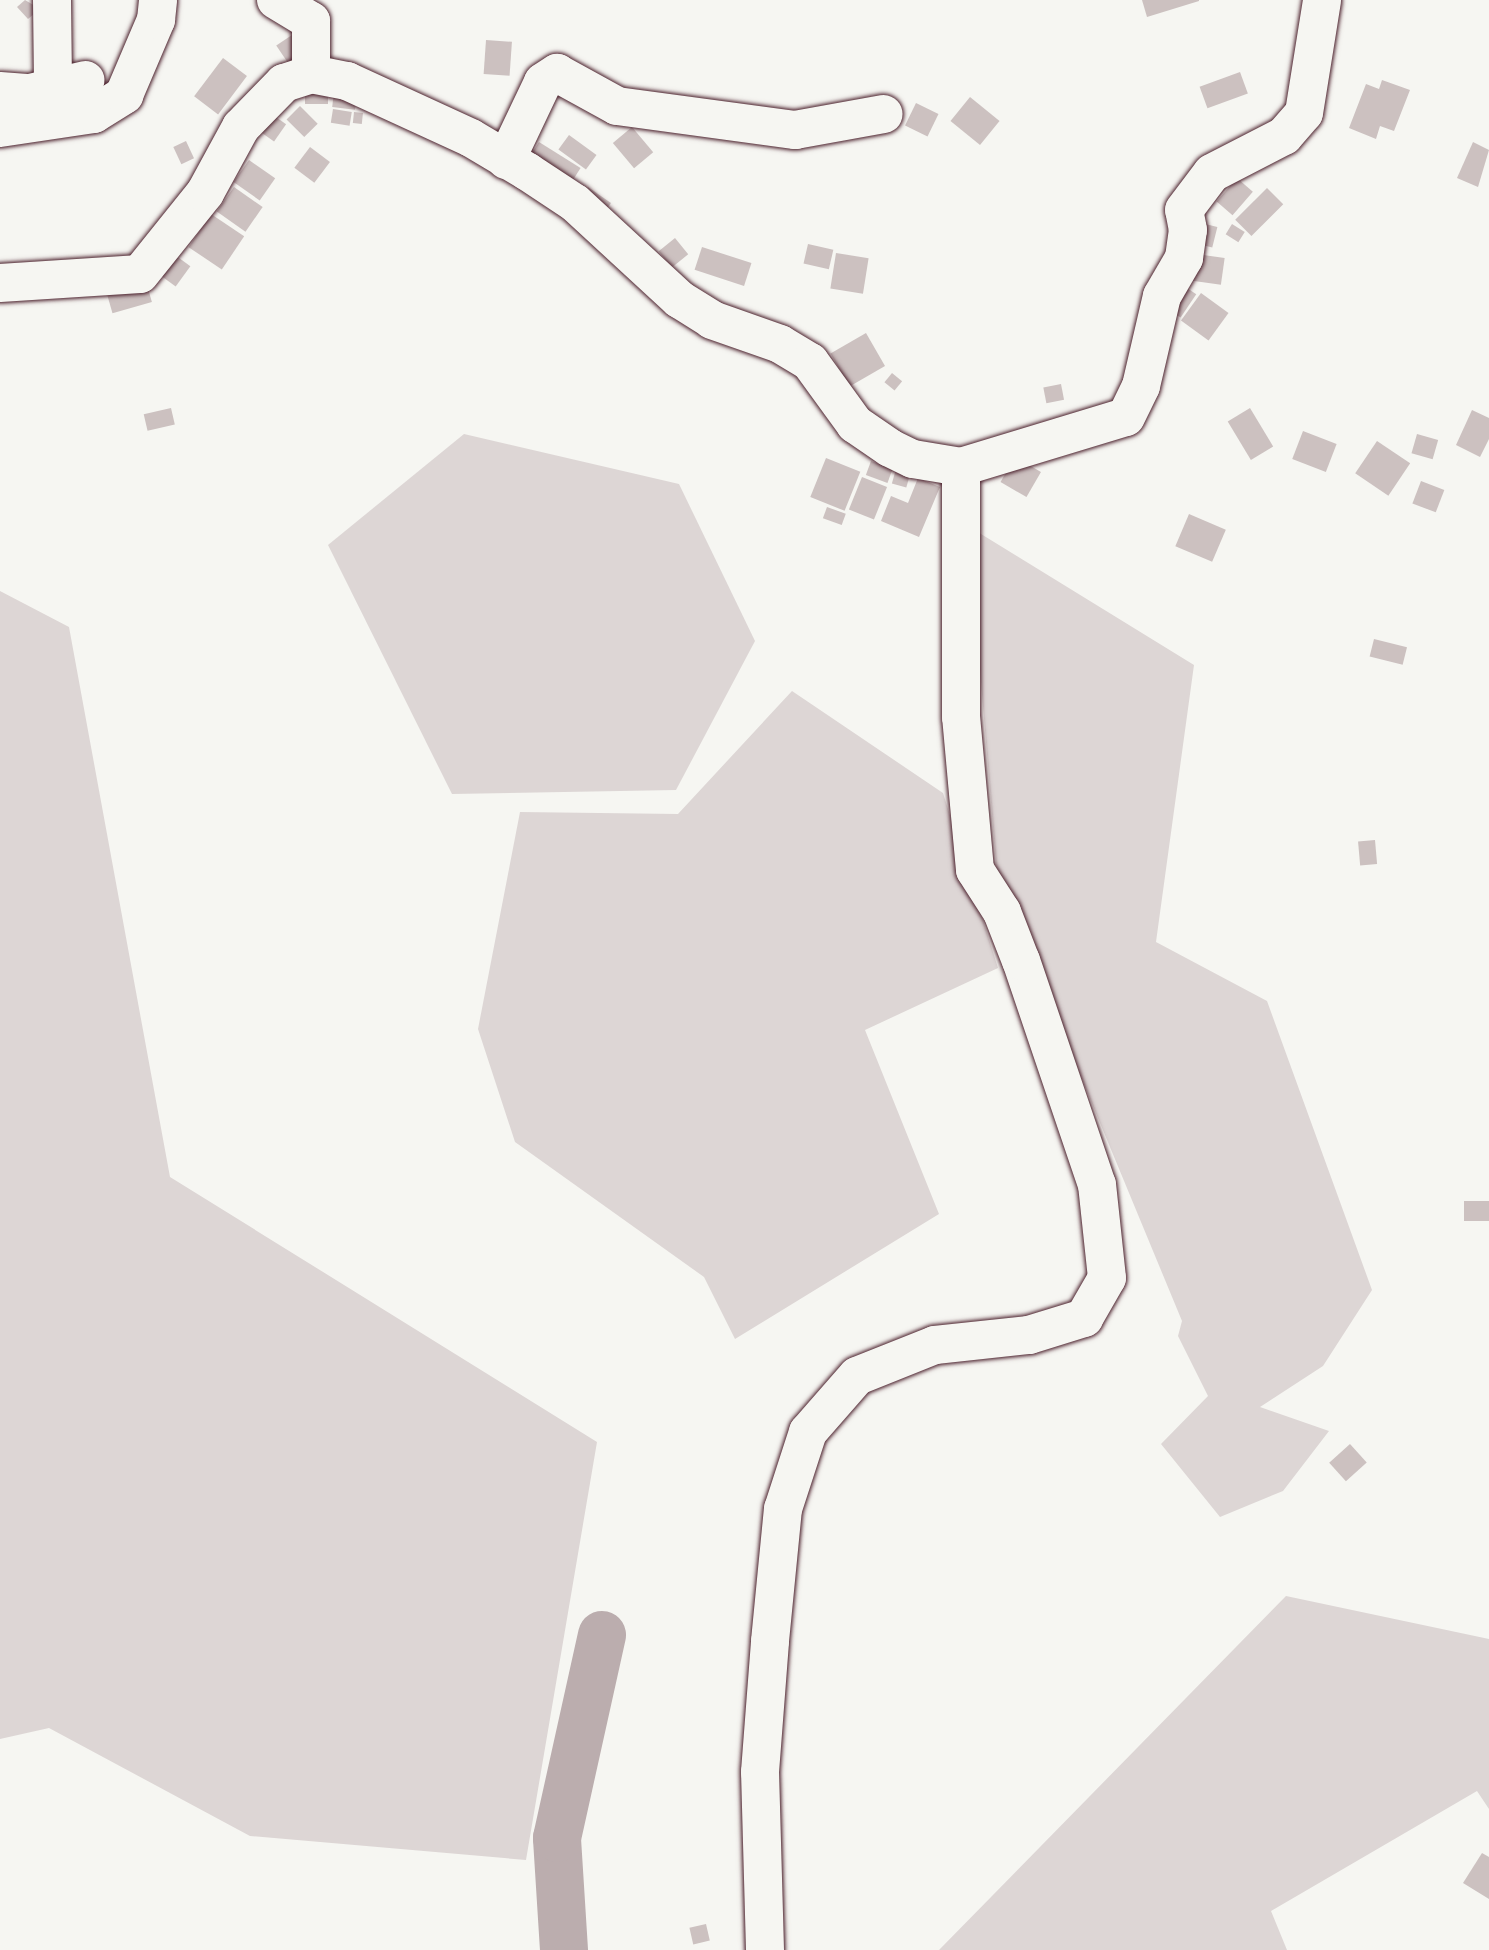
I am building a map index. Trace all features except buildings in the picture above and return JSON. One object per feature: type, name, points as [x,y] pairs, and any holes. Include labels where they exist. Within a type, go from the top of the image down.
[{"type":"street","points":[[0,91],[69,84],[52,0]]},
{"type":"street","points":[[0,128],[94,114],[124,95],[156,20],[158,0]]},
{"type":"street","points":[[276,0],[320,11],[311,74]]},
{"type":"street","points":[[0,283],[140,274],[205,193],[241,127],[284,83],[311,74],[347,81],[506,160],[575,203],[679,299],[712,320],[780,344],[810,362],[855,424],[890,448],[913,459],[961,467],[1126,417],[1141,386],[1162,296],[1184,258],[1188,230],[1184,210],[1212,173],[1284,136],[1304,113],[1322,0]]},
{"type":"street","points":[[506,160],[543,82],[557,73],[617,106],[795,130],[884,114]]},
{"type":"street","points":[[765,1950],[760,1772],[770,1641],[783,1509],[808,1432],[857,1376],[935,1345],[1029,1335],[1084,1318],[1107,1278],[1097,1185],[1021,961],[1002,912],[975,870],[961,717],[961,467]]},
{"type":"shaded area","points":[[464,434],[679,484],[755,641],[676,790],[452,794],[328,545]]},
{"type":"shaded area","points":[[968,526],[1194,665],[1156,942],[1267,1001],[1372,1290],[1323,1366],[1260,1407],[1329,1431],[1283,1491],[1220,1517],[1161,1444],[1208,1396],[1178,1336],[1182,1321],[997,874]]},
{"type":"shaded area","points":[[0,591],[69,627],[170,1177],[597,1442],[526,1860],[250,1836],[49,1728],[0,1739]]},
{"type":"shaded area","points":[[792,691],[943,793],[998,968],[865,1030],[939,1214],[735,1339],[704,1277],[515,1142],[478,1029],[520,812],[678,814]]},
{"type":"shaded area","points":[[1286,1596],[1489,1639],[1489,1809],[1477,1791],[1271,1911],[1287,1950],[939,1950]]},
{"type":"waterway","points":[[564,1950],[557,1838],[602,1635]]}]
